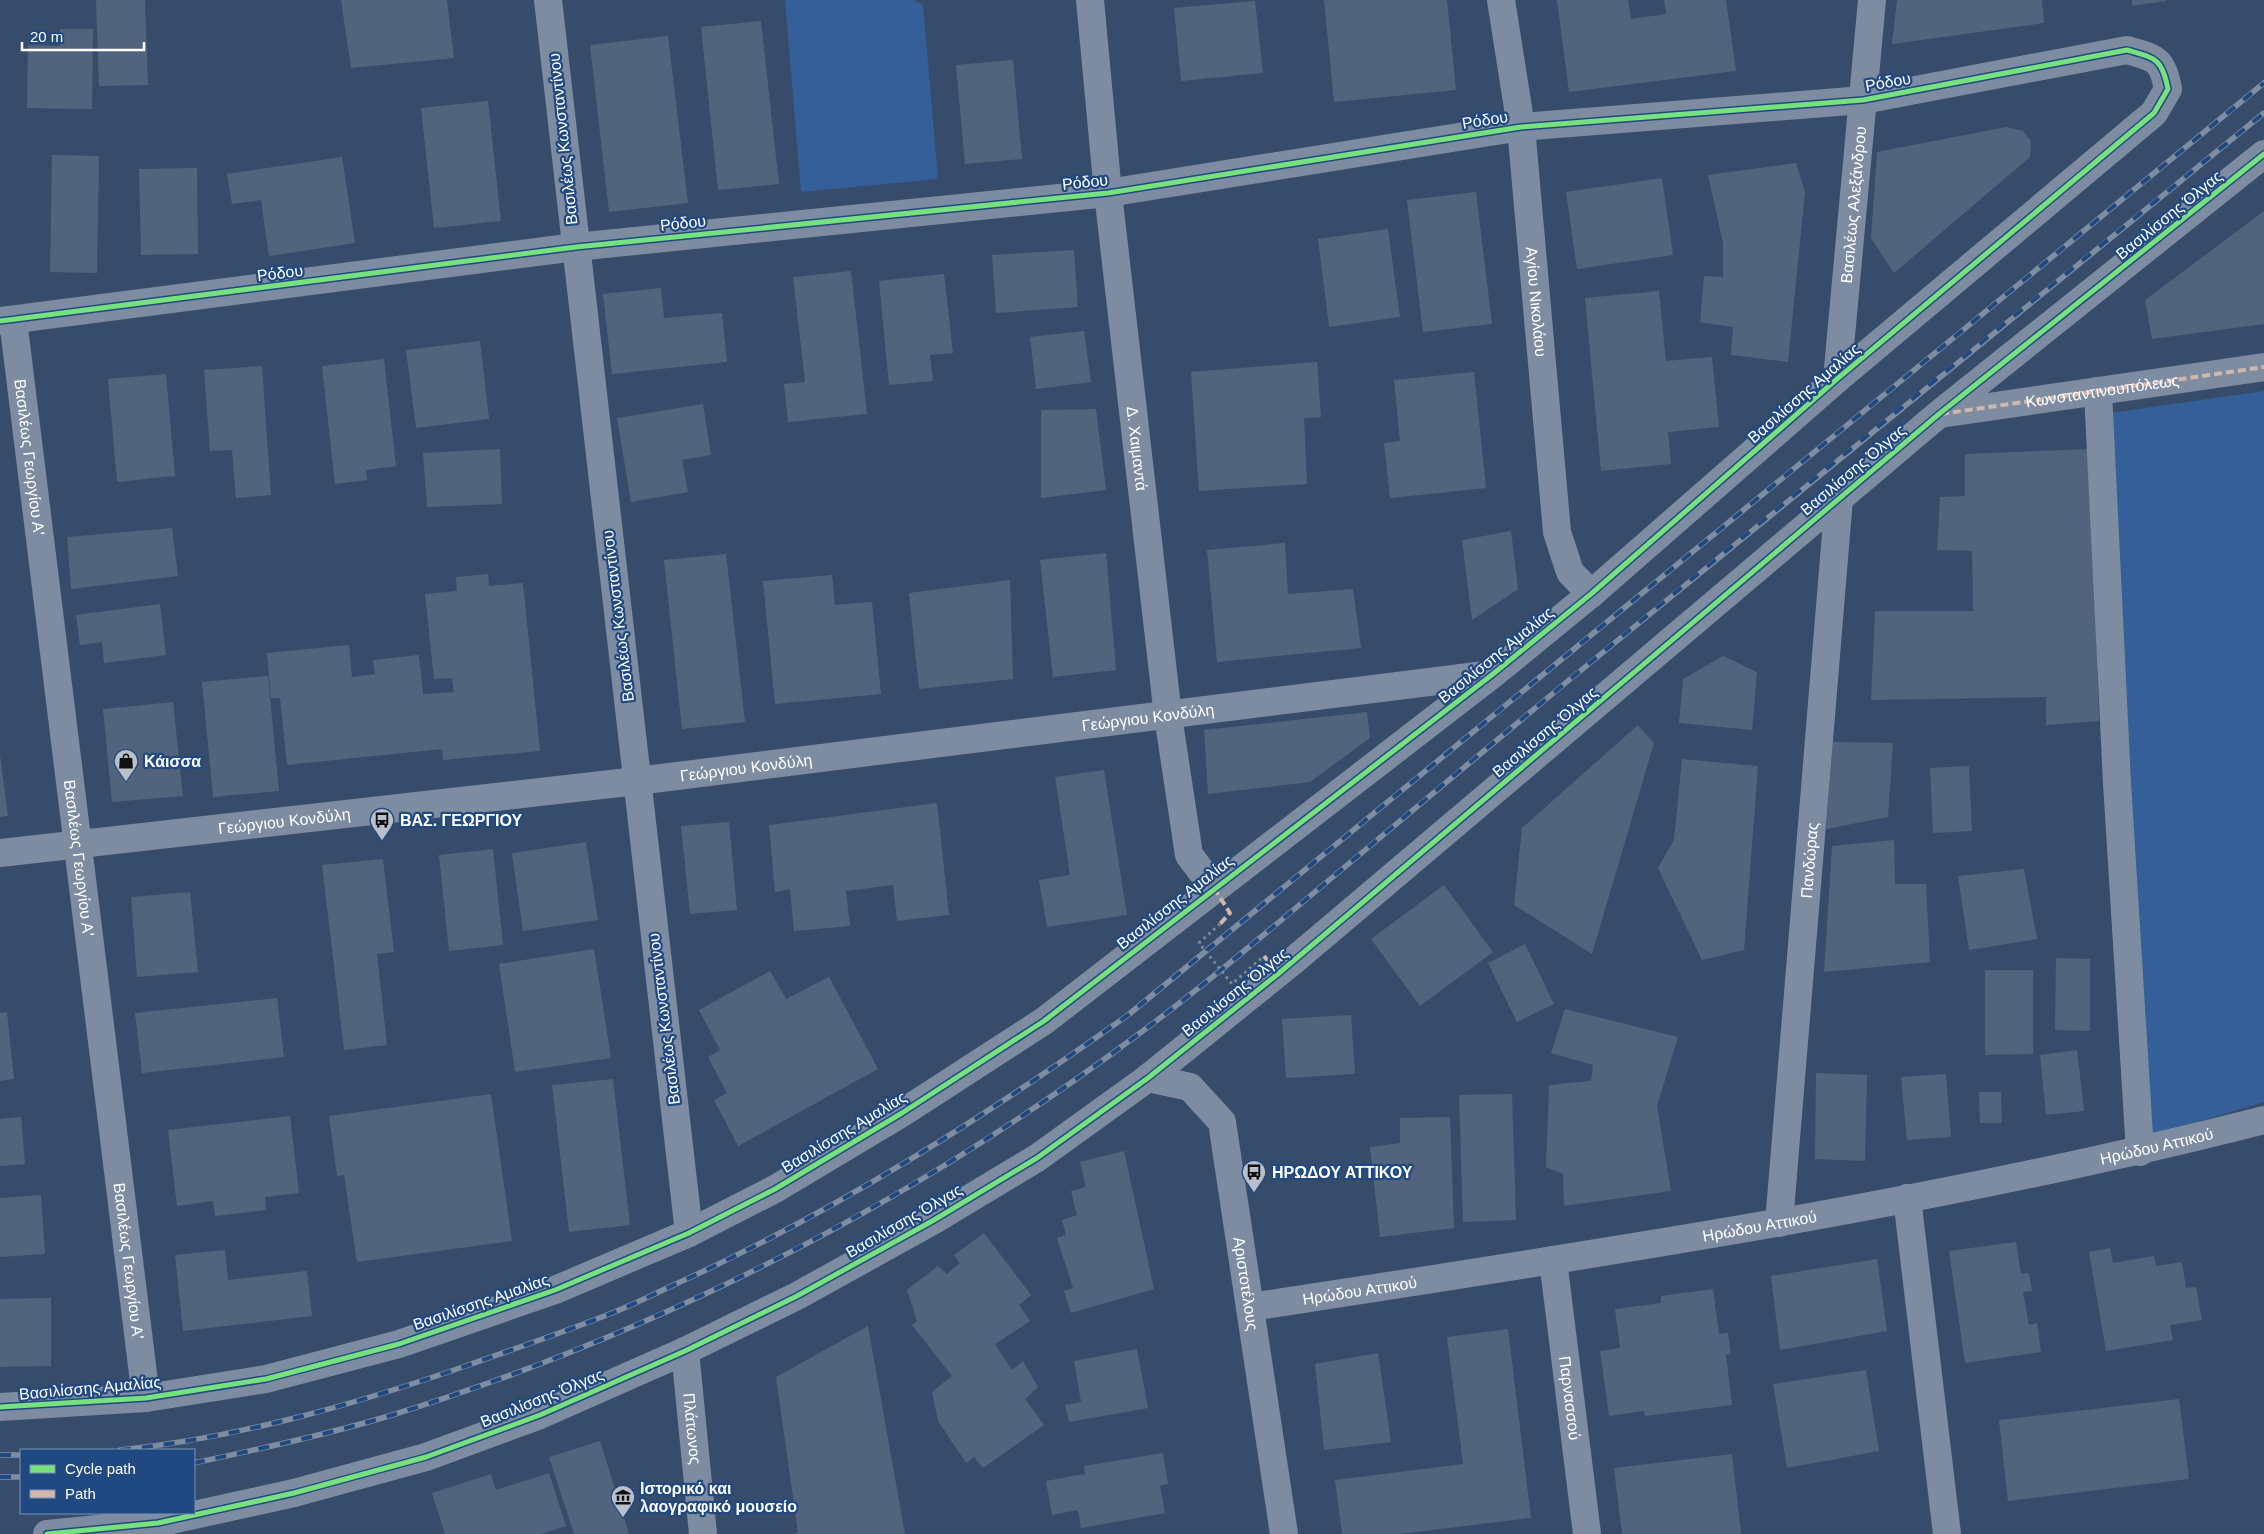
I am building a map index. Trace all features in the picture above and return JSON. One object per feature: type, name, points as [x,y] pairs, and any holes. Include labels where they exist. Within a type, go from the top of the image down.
[{"type":"street","name":"Βασιλέως Κωνσταντίνου","points":[[548,0],[689,1233]]},
{"type":"street","name":"Δ. Χαιμαντά","points":[[1090,0],[1108,193],[1168,716],[1189,855],[1214,888]]},
{"type":"street","name":"Αγίου Νικολάου","points":[[1501,0],[1520,127],[1557,532],[1570,572],[1591,594]]},
{"type":"street","name":"Βασιλέως Αλεξάνδρου","points":[[1837,379],[1872,0]]},
{"type":"street","name":"Ρόδου","points":[[7,321],[576,247],[1108,193],[1520,127],[1863,100],[2127,50],[2150,57],[2165,69]]},
{"type":"street","name":"Βασιλίσσης Αμαλίας","points":[[0,1407],[146,1398],[266,1379],[399,1344],[556,1290],[689,1233],[783,1184],[902,1112],[1044,1021],[1493,674],[1591,594],[1837,379],[2154,113],[2168,89],[2165,69]]},
{"type":"street","name":"Βασιλίσσης Όλγας","points":[[47,1534],[159,1528],[426,1457],[540,1415],[685,1351],[796,1296],[934,1220],[1036,1158],[1148,1078],[1293,961],[1939,414],[2264,154]]},
{"type":"street","name":"Βασιλέως Γεωργίου Α'","points":[[7,321],[79,844],[146,1398]]},
{"type":"street","name":"Κωνσταντινουπόλεως","points":[[1939,414],[2264,367]]},
{"type":"street","points":[[2098,391],[2117,783],[2140,1152]]},
{"type":"street","name":"Πανδώρας","points":[[1779,1223],[1839,498]]},
{"type":"street","name":"Γεώργιου Κονδύλη","points":[[0,853],[637,781],[1493,674]]},
{"type":"street","name":"Αριστοτέλους","points":[[1148,1078],[1190,1087],[1222,1122],[1284,1534]]},
{"type":"street","name":"Ηρώδου Αττικού","points":[[1251,1306],[1779,1223],[2140,1152],[2264,1120]]},
{"type":"street","points":[[1907,1198],[1947,1534]]},
{"type":"street","name":"Παρνασσού","points":[[1553,1260],[1587,1534]]},
{"type":"street","name":"Πλάτωνος","points":[[685,1351],[703,1534]]},
{"type":"path","points":[[1220,924],[1199,943],[1232,984],[1264,956]]},
{"type":"shaded area","points":[[785,0],[913,0],[923,5],[938,179],[801,192]]},
{"type":"shaded area","points":[[2264,391],[2264,1102],[2150,1136],[2103,414]]},
{"type":"building","points":[[96,0],[145,0],[148,85],[99,86]]},
{"type":"building","points":[[341,0],[447,0],[454,58],[351,68]]},
{"type":"building","points":[[1324,0],[1447,0],[1456,90],[1334,102]]},
{"type":"building","points":[[1557,0],[1628,0],[1631,19],[1666,14],[1664,0],[1726,0],[1736,71],[1569,92]]},
{"type":"building","points":[[1897,0],[2042,0],[2044,23],[1892,44]]},
{"type":"building","points":[[2132,0],[2166,0],[2166,1],[2132,6]]},
{"type":"building","points":[[1255,1],[1263,73],[1181,81],[1174,8]]},
{"type":"building","points":[[761,21],[779,184],[718,190],[701,27]]},
{"type":"building","points":[[60,29],[93,29],[92,109],[27,108],[28,45],[60,46]]},
{"type":"building","points":[[668,36],[688,203],[609,212],[590,45]]},
{"type":"building","points":[[1013,60],[1022,159],[965,164],[956,65]]},
{"type":"building","points":[[488,101],[501,221],[434,228],[421,108]]},
{"type":"building","points":[[2006,127],[2023,131],[2031,141],[2030,157],[1894,273],[1871,238],[1877,152]]},
{"type":"building","points":[[52,155],[99,156],[97,273],[50,272]]},
{"type":"building","points":[[342,157],[355,243],[269,256],[261,200],[232,204],[227,174]]},
{"type":"building","points":[[1796,163],[1805,192],[1788,362],[1731,355],[1733,327],[1700,322],[1704,276],[1723,277],[1723,243],[1708,175]]},
{"type":"building","points":[[197,168],[198,254],[141,255],[139,169]]},
{"type":"building","points":[[1662,178],[1673,255],[1577,269],[1566,192]]},
{"type":"building","points":[[1476,192],[1492,324],[1423,332],[1407,200]]},
{"type":"building","points":[[2264,211],[2264,324],[2152,339],[2145,300]]},
{"type":"building","points":[[1388,229],[1400,317],[1329,327],[1318,239]]},
{"type":"building","points":[[1074,250],[1078,307],[996,313],[992,255]]},
{"type":"building","points":[[851,271],[867,414],[788,422],[784,384],[805,382],[793,277]]},
{"type":"building","points":[[944,274],[953,353],[930,355],[933,381],[889,385],[879,281]]},
{"type":"building","points":[[661,288],[664,318],[722,313],[727,362],[612,374],[603,294]]},
{"type":"building","points":[[1659,291],[1666,361],[1712,357],[1719,427],[1668,432],[1671,464],[1601,471],[1585,298]]},
{"type":"building","points":[[1084,331],[1091,382],[1036,389],[1030,337]]},
{"type":"building","points":[[480,341],[489,419],[416,428],[406,350]]},
{"type":"building","points":[[384,359],[396,466],[366,470],[367,480],[335,484],[322,366]]},
{"type":"building","points":[[1317,362],[1321,417],[1304,418],[1307,484],[1199,491],[1191,372]]},
{"type":"building","points":[[262,366],[271,495],[236,498],[232,450],[210,451],[204,370]]},
{"type":"building","points":[[1474,372],[1486,488],[1390,498],[1384,443],[1400,441],[1394,380]]},
{"type":"building","points":[[166,374],[175,476],[117,482],[108,379]]},
{"type":"building","points":[[703,404],[711,455],[682,460],[688,492],[631,502],[617,418]]},
{"type":"building","points":[[1096,409],[1106,490],[1041,498],[1041,410]]},
{"type":"building","points":[[500,449],[502,504],[427,507],[423,453]]},
{"type":"building","points":[[2090,449],[2099,721],[2046,725],[2046,697],[1871,700],[1875,611],[1973,611],[1972,551],[1937,550],[1940,497],[1965,496],[1965,454]]},
{"type":"building","points":[[172,528],[178,576],[71,589],[67,537]]},
{"type":"building","points":[[1511,531],[1518,589],[1472,620],[1462,540]]},
{"type":"building","points":[[1285,543],[1288,594],[1353,589],[1361,648],[1217,662],[1207,550]]},
{"type":"building","points":[[1106,553],[1116,670],[1053,677],[1040,560]]},
{"type":"building","points":[[726,554],[745,722],[682,729],[664,560]]},
{"type":"building","points":[[488,574],[489,586],[523,583],[540,751],[443,760],[442,749],[287,765],[280,698],[271,698],[267,653],[349,645],[352,677],[375,674],[373,660],[419,655],[423,694],[454,692],[452,678],[434,679],[425,594],[457,591],[456,577]]},
{"type":"building","points":[[832,575],[835,605],[872,602],[881,694],[775,704],[763,581]]},
{"type":"building","points":[[1010,580],[1013,679],[919,689],[909,593]]},
{"type":"building","points":[[160,604],[166,655],[104,663],[102,642],[80,645],[76,615]]},
{"type":"building","points":[[1723,656],[1757,672],[1752,730],[1679,723],[1683,679]]},
{"type":"building","points":[[268,676],[279,791],[213,797],[202,682]]},
{"type":"building","points":[[173,702],[183,796],[112,802],[103,709]]},
{"type":"building","points":[[1367,712],[1370,738],[1310,782],[1208,794],[1204,730]]},
{"type":"building","points":[[1638,725],[1654,743],[1592,954],[1514,905],[1522,828]]},
{"type":"building","points":[[1833,742],[1893,743],[1888,817],[1826,829]]},
{"type":"building","points":[[0,755],[8,816],[0,817]]},
{"type":"building","points":[[1682,759],[1758,766],[1744,950],[1702,960],[1658,868],[1674,840]]},
{"type":"building","points":[[1969,766],[1972,831],[1933,833],[1930,768]]},
{"type":"building","points":[[1104,770],[1127,915],[1047,927],[1039,880],[1070,875],[1055,777]]},
{"type":"building","points":[[937,803],[949,915],[897,921],[893,885],[846,891],[850,926],[794,931],[790,889],[775,892],[769,825]]},
{"type":"building","points":[[729,822],[737,910],[690,914],[681,826]]},
{"type":"building","points":[[1894,840],[1895,884],[1926,884],[1930,962],[1824,972],[1832,846]]},
{"type":"building","points":[[586,842],[598,920],[523,931],[512,853]]},
{"type":"building","points":[[493,849],[503,945],[449,951],[439,855]]},
{"type":"building","points":[[383,859],[394,952],[377,954],[387,1045],[344,1050],[322,865]]},
{"type":"building","points":[[2024,869],[2037,939],[1969,950],[1958,876]]},
{"type":"building","points":[[1444,885],[1493,952],[1420,1006],[1371,939]]},
{"type":"building","points":[[190,892],[198,972],[137,977],[131,897]]},
{"type":"building","points":[[1525,944],[1554,1004],[1517,1022],[1488,963]]},
{"type":"building","points":[[594,949],[611,1058],[515,1072],[499,964]]},
{"type":"building","points":[[2056,958],[2090,959],[2090,1031],[2055,1030]]},
{"type":"building","points":[[1985,970],[2033,970],[2033,1054],[1985,1055]]},
{"type":"building","points":[[770,971],[786,999],[829,977],[878,1069],[738,1146],[714,1100],[727,1093],[708,1057],[720,1050],[699,1010]]},
{"type":"building","points":[[277,998],[284,1057],[142,1073],[135,1013]]},
{"type":"building","points":[[1565,1009],[1678,1037],[1657,1106],[1671,1191],[1564,1206],[1563,1174],[1546,1167],[1549,1085],[1591,1081],[1593,1065],[1551,1053]]},
{"type":"building","points":[[7,1012],[14,1079],[0,1081],[0,1013]]},
{"type":"building","points":[[1351,1015],[1355,1074],[1286,1078],[1282,1019]]},
{"type":"building","points":[[2077,1050],[2084,1111],[2046,1115],[2040,1055]]},
{"type":"building","points":[[1816,1073],[1867,1075],[1865,1161],[1815,1159]]},
{"type":"building","points":[[1946,1074],[1951,1137],[1907,1140],[1901,1077]]},
{"type":"building","points":[[613,1079],[630,1225],[569,1232],[552,1085]]},
{"type":"building","points":[[1979,1092],[2001,1092],[2002,1123],[1980,1123]]},
{"type":"building","points":[[491,1094],[512,1241],[357,1262],[344,1175],[337,1176],[329,1116]]},
{"type":"building","points":[[1512,1094],[1516,1220],[1463,1222],[1459,1095]]},
{"type":"building","points":[[290,1116],[299,1193],[265,1197],[266,1210],[215,1216],[213,1201],[177,1206],[168,1130]]},
{"type":"building","points":[[21,1117],[25,1164],[0,1166],[0,1119]]},
{"type":"building","points":[[1450,1117],[1454,1228],[1380,1237],[1370,1147],[1400,1143],[1400,1118]]},
{"type":"building","points":[[1124,1151],[1154,1289],[1071,1313],[1064,1291],[1073,1288],[1057,1238],[1066,1235],[1062,1220],[1077,1215],[1071,1191],[1086,1187],[1080,1162]]},
{"type":"building","points":[[41,1195],[45,1254],[0,1257],[0,1198]]},
{"type":"building","points":[[984,1233],[1031,1295],[1019,1305],[1030,1321],[995,1344],[1012,1370],[1023,1361],[1038,1387],[1025,1399],[1044,1425],[983,1468],[974,1457],[966,1463],[938,1421],[932,1392],[952,1376],[912,1325],[917,1321],[907,1290],[938,1266],[947,1274],[960,1263],[954,1255]]},
{"type":"building","points":[[2016,1242],[2021,1274],[2029,1273],[2032,1291],[2023,1292],[2029,1325],[2037,1323],[2041,1352],[1965,1363],[1949,1251]]},
{"type":"building","points":[[2110,1248],[2113,1263],[2154,1256],[2156,1266],[2182,1262],[2186,1288],[2196,1287],[2202,1320],[2170,1325],[2173,1340],[2106,1351],[2089,1252]]},
{"type":"building","points":[[225,1250],[228,1280],[307,1271],[312,1316],[183,1331],[175,1255]]},
{"type":"building","points":[[1877,1259],[1887,1331],[1780,1350],[1771,1276]]},
{"type":"building","points":[[1713,1289],[1719,1334],[1728,1333],[1731,1354],[1726,1355],[1732,1405],[1645,1416],[1644,1411],[1609,1416],[1600,1351],[1620,1348],[1615,1309],[1661,1303],[1661,1296]]},
{"type":"building","points":[[51,1298],[51,1366],[0,1367],[0,1299]]},
{"type":"building","points":[[868,1326],[905,1534],[794,1534],[798,1532],[776,1377]]},
{"type":"building","points":[[1508,1329],[1531,1518],[1399,1534],[1342,1534],[1335,1480],[1463,1464],[1447,1337]]},
{"type":"building","points":[[1137,1349],[1148,1408],[1069,1422],[1065,1405],[1081,1402],[1074,1361]]},
{"type":"building","points":[[1378,1353],[1391,1442],[1324,1450],[1315,1364]]},
{"type":"building","points":[[1866,1370],[1879,1451],[1787,1468],[1773,1384]]},
{"type":"building","points":[[2179,1399],[2189,1479],[2008,1501],[1999,1420]]},
{"type":"building","points":[[600,1441],[629,1534],[574,1534],[549,1457]]},
{"type":"building","points":[[1163,1453],[1168,1484],[1160,1486],[1165,1513],[1081,1528],[1078,1510],[1052,1515],[1046,1481],[1085,1474],[1084,1466]]},
{"type":"building","points":[[1732,1454],[1741,1534],[1622,1534],[1614,1468]]},
{"type":"building","points":[[549,1473],[566,1526],[541,1534],[445,1534],[432,1493],[491,1474],[496,1490]]},
{"type":"railway","points":[[129,1449],[163,1445],[249,1429],[376,1395],[460,1368],[629,1306],[796,1225],[909,1160],[1020,1090],[1128,1015],[2264,83]]},
{"type":"railway","points":[[195,1463],[316,1436],[389,1416],[489,1383],[587,1345],[684,1304],[779,1258],[871,1208],[962,1155],[1050,1097],[1136,1036],[1230,963],[1650,613],[2264,113]]},
{"type":"railway","points":[[0,1455],[20,1455]]},
{"type":"railway","points":[[0,1477],[20,1477]]},
{"type":"marked path","points":[[1941,414],[2264,367]]},
{"type":"marked path","points":[[1214,888],[1230,913],[1220,924]]},
{"type":"marked path","points":[[1264,956],[1278,974]]},
{"type":"cycle path","points":[[0,321],[576,247],[1108,193],[1521,127],[1863,100],[2127,50],[2156,61],[2163,71],[2168,89],[2154,113],[1837,379],[1591,594],[1493,674],[1044,1021],[902,1113],[775,1189],[689,1233],[555,1290],[399,1344],[266,1379],[146,1398],[0,1407]]},
{"type":"cycle path","points":[[47,1534],[158,1523],[294,1493],[426,1457],[540,1415],[685,1351],[797,1296],[934,1220],[1037,1158],[1148,1078],[1278,974],[1939,414],[2264,154]]},
{"type":"place","name":"Κάισσα","points":[[126,782]]},
{"type":"place","name":"ΒΑΣ. ΓΕΩΡΓΙΟΥ","points":[[382,841]]},
{"type":"place","name":"ΗΡΩΔΟΥ ΑΤΤΙΚΟΥ","points":[[1254,1193]]},
{"type":"place","name":"Ιστορικό και λαογραφικό μουσείο","points":[[623,1518]]}]
